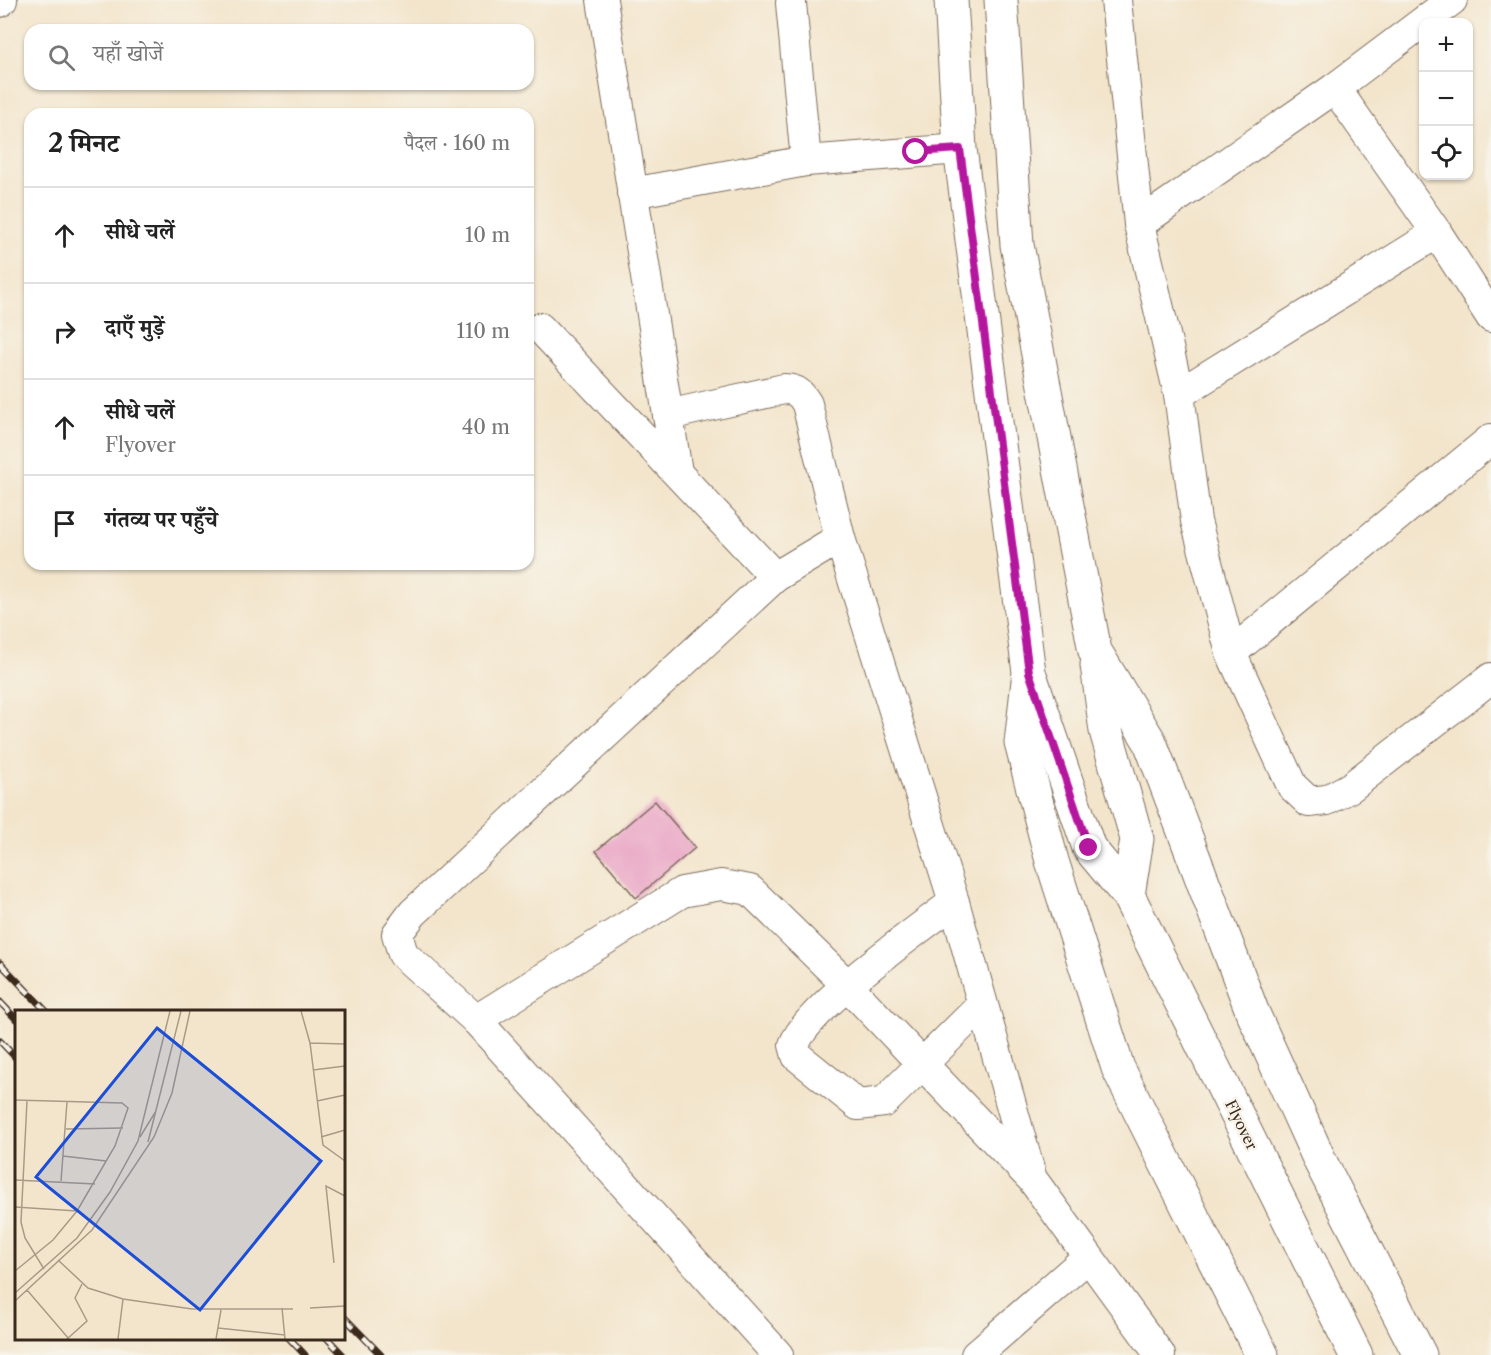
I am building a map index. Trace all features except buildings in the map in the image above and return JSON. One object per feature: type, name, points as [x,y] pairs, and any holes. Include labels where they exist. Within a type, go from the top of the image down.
[{"type":"main road","points":[[951,0],[960,149],[1029,672],[1021,743],[1052,861],[1118,1068],[1262,1355]]},
{"type":"main road","points":[[1001,0],[1017,245],[1095,651],[1106,731],[1137,839],[1128,895]]},
{"type":"main road","points":[[1095,651],[1150,742],[1252,1011],[1321,1163],[1420,1355]]},
{"type":"main road","name":"Flyover","points":[[1029,672],[1089,848],[1128,895],[1356,1355]]},
{"type":"street","points":[[602,0],[677,472]]},
{"type":"street","points":[[1116,0],[1139,224],[1179,394],[1196,521],[1232,653],[1292,786],[1309,802],[1327,800],[1351,787],[1491,678]]},
{"type":"street","points":[[1139,224],[1335,88],[1452,0]]},
{"type":"street","points":[[788,1],[806,161]]},
{"type":"street","points":[[1335,88],[1437,233],[1491,317]]},
{"type":"street","points":[[632,193],[806,161],[960,149]]},
{"type":"street","points":[[1179,394],[1437,233]]},
{"type":"street","points":[[540,328],[775,577]]},
{"type":"street","points":[[668,415],[784,389],[792,389],[801,394],[807,404],[840,538],[954,902],[1032,1179]]},
{"type":"street","points":[[1232,653],[1491,439]]},
{"type":"street","points":[[778,1355],[476,1020],[403,954],[397,934],[413,913],[775,577],[840,538]]},
{"type":"street","points":[[476,1020],[682,892],[721,885],[750,890],[848,986],[1032,1179],[1160,1355]]},
{"type":"street","points":[[954,902],[848,986],[798,1034],[794,1046],[797,1056],[858,1105],[884,1102],[923,1066],[982,1005]]},
{"type":"street","points":[[976,1355],[1088,1257]]},
{"type":"railway","points":[[0,963],[45,1010]]},
{"type":"railway","points":[[0,1002],[15,1018]]},
{"type":"railway","points":[[0,1041],[15,1057]]},
{"type":"railway","points":[[345,1318],[381,1355]]},
{"type":"railway","points":[[291,1340],[305,1355]]},
{"type":"railway","points":[[329,1340],[343,1355]]},
{"type":"route","points":[[916,152],[960,149],[1029,672],[1089,848]]}]
